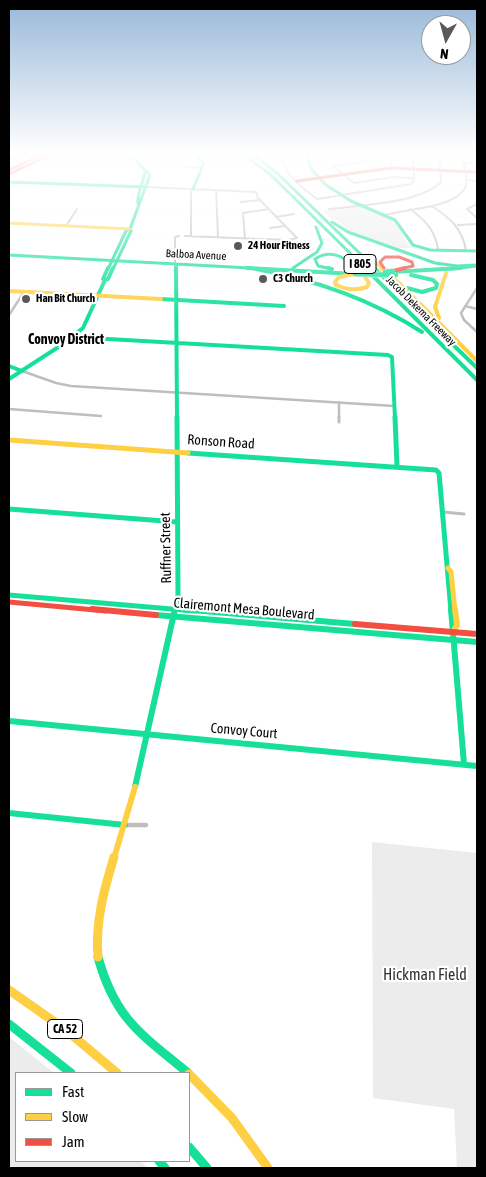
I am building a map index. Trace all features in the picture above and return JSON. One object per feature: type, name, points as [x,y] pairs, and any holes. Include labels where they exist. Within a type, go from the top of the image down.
[{"type":"main road","points":[[20,370],[78,330],[88,318],[105,280],[108,279],[114,260],[131,231],[137,208]]},
{"type":"main road","points":[[297,208],[354,269]]},
{"type":"main road","name":"Jacob Dekema Freeway","points":[[304,208],[477,380]]},
{"type":"main road","name":"Jacob Dekema Freeway","points":[[312,208],[477,368]]},
{"type":"main road","points":[[313,208],[340,227],[370,240],[435,263],[477,267]]},
{"type":"main road","points":[[367,208],[385,215],[401,225],[406,232],[409,242],[417,247],[477,251]]},
{"type":"main road","points":[[9,223],[130,229]]},
{"type":"main road","points":[[293,268],[320,248],[322,242],[316,227]]},
{"type":"main road","points":[[335,230],[390,272],[477,361]]},
{"type":"main road","points":[[332,269],[318,266],[315,259],[322,254],[337,254],[354,269],[366,276],[396,305],[406,310]]},
{"type":"main road","name":"Balboa Avenue","points":[[9,255],[251,268],[354,269],[411,275],[446,273],[477,267]]},
{"type":"main road","name":"Balboa Avenue","points":[[114,260],[390,272],[477,267]]},
{"type":"main road","name":"Ruffner Street","points":[[175,263],[179,591],[148,734],[125,825],[102,900],[97,954],[106,984],[118,1006],[132,1024],[188,1072]]},
{"type":"main road","points":[[251,268],[297,276],[379,304],[409,321],[432,341],[442,346]]},
{"type":"main road","points":[[354,269],[339,277],[335,282],[336,285],[349,290],[359,290],[367,287],[369,282],[366,276]]},
{"type":"main road","points":[[446,273],[445,284],[436,300],[434,310],[456,339]]},
{"type":"main road","points":[[400,284],[411,291],[430,291],[436,288],[437,284],[433,280],[411,275]]},
{"type":"main road","points":[[9,291],[284,306]]},
{"type":"main road","points":[[78,330],[91,338],[388,355],[392,357],[397,466]]},
{"type":"main road","points":[[9,378],[78,330]]},
{"type":"main road","points":[[9,366],[20,370]]},
{"type":"main road","name":"Ronson Road","points":[[9,440],[432,469],[439,473],[443,512]]},
{"type":"main road","points":[[9,510],[178,522]]},
{"type":"main road","points":[[443,512],[448,568],[446,571],[447,587],[453,632],[464,764]]},
{"type":"main road","name":"Clairemont Mesa Boulevard","points":[[9,595],[477,642]]},
{"type":"main road","name":"Clairemont Mesa Boulevard","points":[[9,602],[477,634]]},
{"type":"main road","name":"Convoy Court","points":[[9,721],[477,766]]},
{"type":"main road","points":[[9,813],[125,825]]},
{"type":"main road","name":"CA 52","points":[[9,990],[66,1030],[117,1072]]},
{"type":"main road","name":"CA 52","points":[[9,1024],[70,1072]]},
{"type":"main road","name":"Ruffner Street","points":[[190,1074],[232,1118],[268,1168]]},
{"type":"main road","points":[[190,1148],[207,1168]]},
{"type":"street","points":[[191,236],[192,208]]},
{"type":"street","points":[[217,208],[218,237]]},
{"type":"street","points":[[328,209],[336,208]]},
{"type":"street","points":[[385,215],[418,208]]},
{"type":"street","points":[[435,208],[458,225],[465,239],[466,250]]},
{"type":"street","points":[[470,208],[467,209],[477,218]]},
{"type":"street","points":[[66,226],[77,209]]},
{"type":"street","points":[[185,236],[295,240],[296,237],[269,209],[243,213],[245,238]]},
{"type":"street","points":[[410,209],[434,230],[438,249]]},
{"type":"street","points":[[276,217],[294,214]]},
{"type":"street","points":[[458,225],[477,224]]},
{"type":"street","points":[[270,228],[286,226]]},
{"type":"street","name":"Ruffner Street","points":[[175,263],[175,237],[179,236]]},
{"type":"street","points":[[476,291],[465,306],[461,317],[477,332]]},
{"type":"street","points":[[9,315],[24,292]]},
{"type":"street","points":[[465,306],[477,309]]},
{"type":"street","points":[[20,370],[65,385],[394,406]]},
{"type":"street","points":[[339,402],[339,422]]},
{"type":"street","points":[[9,409],[102,416]]},
{"type":"street","points":[[443,512],[464,514]]},
{"type":"street","points":[[125,825],[146,825]]},
{"type":"green space","points":[[363,208],[380,214],[393,222],[403,234],[405,242],[415,248],[398,248],[348,230],[322,211]]},
{"type":"green space","name":"Hickman Field","points":[[372,842],[477,853],[477,1168],[457,1168],[454,1109],[373,1098]]},
{"type":"green space","points":[[9,1037],[53,1072],[15,1072],[15,1162],[142,1162],[147,1168],[9,1168]]},
{"type":"traffic: fast","points":[[103,279],[126,231],[130,229],[138,208]]},
{"type":"traffic: fast","points":[[304,208],[477,380]]},
{"type":"traffic: fast","points":[[313,208],[477,368]]},
{"type":"traffic: fast","points":[[367,208],[395,220],[413,245],[430,250],[477,251]]},
{"type":"traffic: fast","points":[[332,222],[348,232],[435,263],[457,266],[477,265]]},
{"type":"traffic: fast","points":[[293,268],[317,252],[322,243],[316,227]]},
{"type":"traffic: fast","points":[[9,379],[60,346],[83,328],[105,280],[108,279],[131,231],[130,229]]},
{"type":"traffic: fast","points":[[332,269],[318,266],[315,259],[330,253],[344,258],[353,264]]},
{"type":"traffic: fast","points":[[9,255],[355,274]]},
{"type":"traffic: fast","points":[[135,787],[178,597],[176,264]]},
{"type":"traffic: fast","points":[[392,272],[445,270],[477,266]]},
{"type":"traffic: fast","points":[[251,268],[296,277],[340,290],[382,308],[422,332]]},
{"type":"traffic: fast","points":[[385,272],[393,271]]},
{"type":"traffic: fast","points":[[355,274],[396,275]]},
{"type":"traffic: fast","points":[[407,288],[422,292],[436,288],[437,284],[433,280],[411,275]]},
{"type":"traffic: fast","points":[[161,299],[284,306]]},
{"type":"traffic: fast","points":[[73,337],[388,355],[392,357],[397,466]]},
{"type":"traffic: fast","points":[[9,366],[22,371]]},
{"type":"traffic: fast","points":[[188,453],[436,470],[439,473],[464,764]]},
{"type":"traffic: fast","points":[[9,509],[177,522]]},
{"type":"traffic: fast","points":[[9,595],[355,624]]},
{"type":"traffic: fast","points":[[156,615],[477,642]]},
{"type":"traffic: fast","points":[[9,721],[477,766]]},
{"type":"traffic: fast","points":[[9,813],[125,825]]},
{"type":"traffic: fast","points":[[98,957],[114,1001],[125,1016],[142,1034],[187,1072]]},
{"type":"traffic: fast","points":[[9,1024],[70,1072]]},
{"type":"traffic: fast","points":[[190,1148],[207,1168]]},
{"type":"traffic: fast","points":[[160,1162],[165,1168]]},
{"type":"traffic: slow","points":[[9,223],[130,229]]},
{"type":"traffic: slow","points":[[367,256],[400,284],[477,361]]},
{"type":"traffic: slow","points":[[439,318],[435,307],[446,273]]},
{"type":"traffic: slow","points":[[355,274],[339,277],[335,282],[336,285],[355,290],[367,287],[369,283],[365,277]]},
{"type":"traffic: slow","points":[[9,291],[161,299]]},
{"type":"traffic: slow","points":[[9,440],[188,453]]},
{"type":"traffic: slow","points":[[448,568],[451,572],[457,625],[453,632]]},
{"type":"traffic: slow","points":[[98,957],[96,940],[103,897],[135,787]]},
{"type":"traffic: slow","points":[[9,990],[66,1030],[116,1072]]},
{"type":"traffic: slow","points":[[190,1075],[232,1118],[268,1168]]},
{"type":"traffic: jam","points":[[384,268],[380,262],[385,257],[399,257],[412,262],[413,266],[393,271]]},
{"type":"traffic: jam","points":[[9,602],[156,615]]},
{"type":"traffic: jam","points":[[355,624],[477,634]]},
{"type":"place","name":"24 Hour Fitness","points":[[238,246]]},
{"type":"place","name":"C3 Church","points":[[263,279]]},
{"type":"place","name":"Han Bit Church","points":[[26,299]]},
{"type":"district","name":"Convoy District","points":[[66,340]]}]
